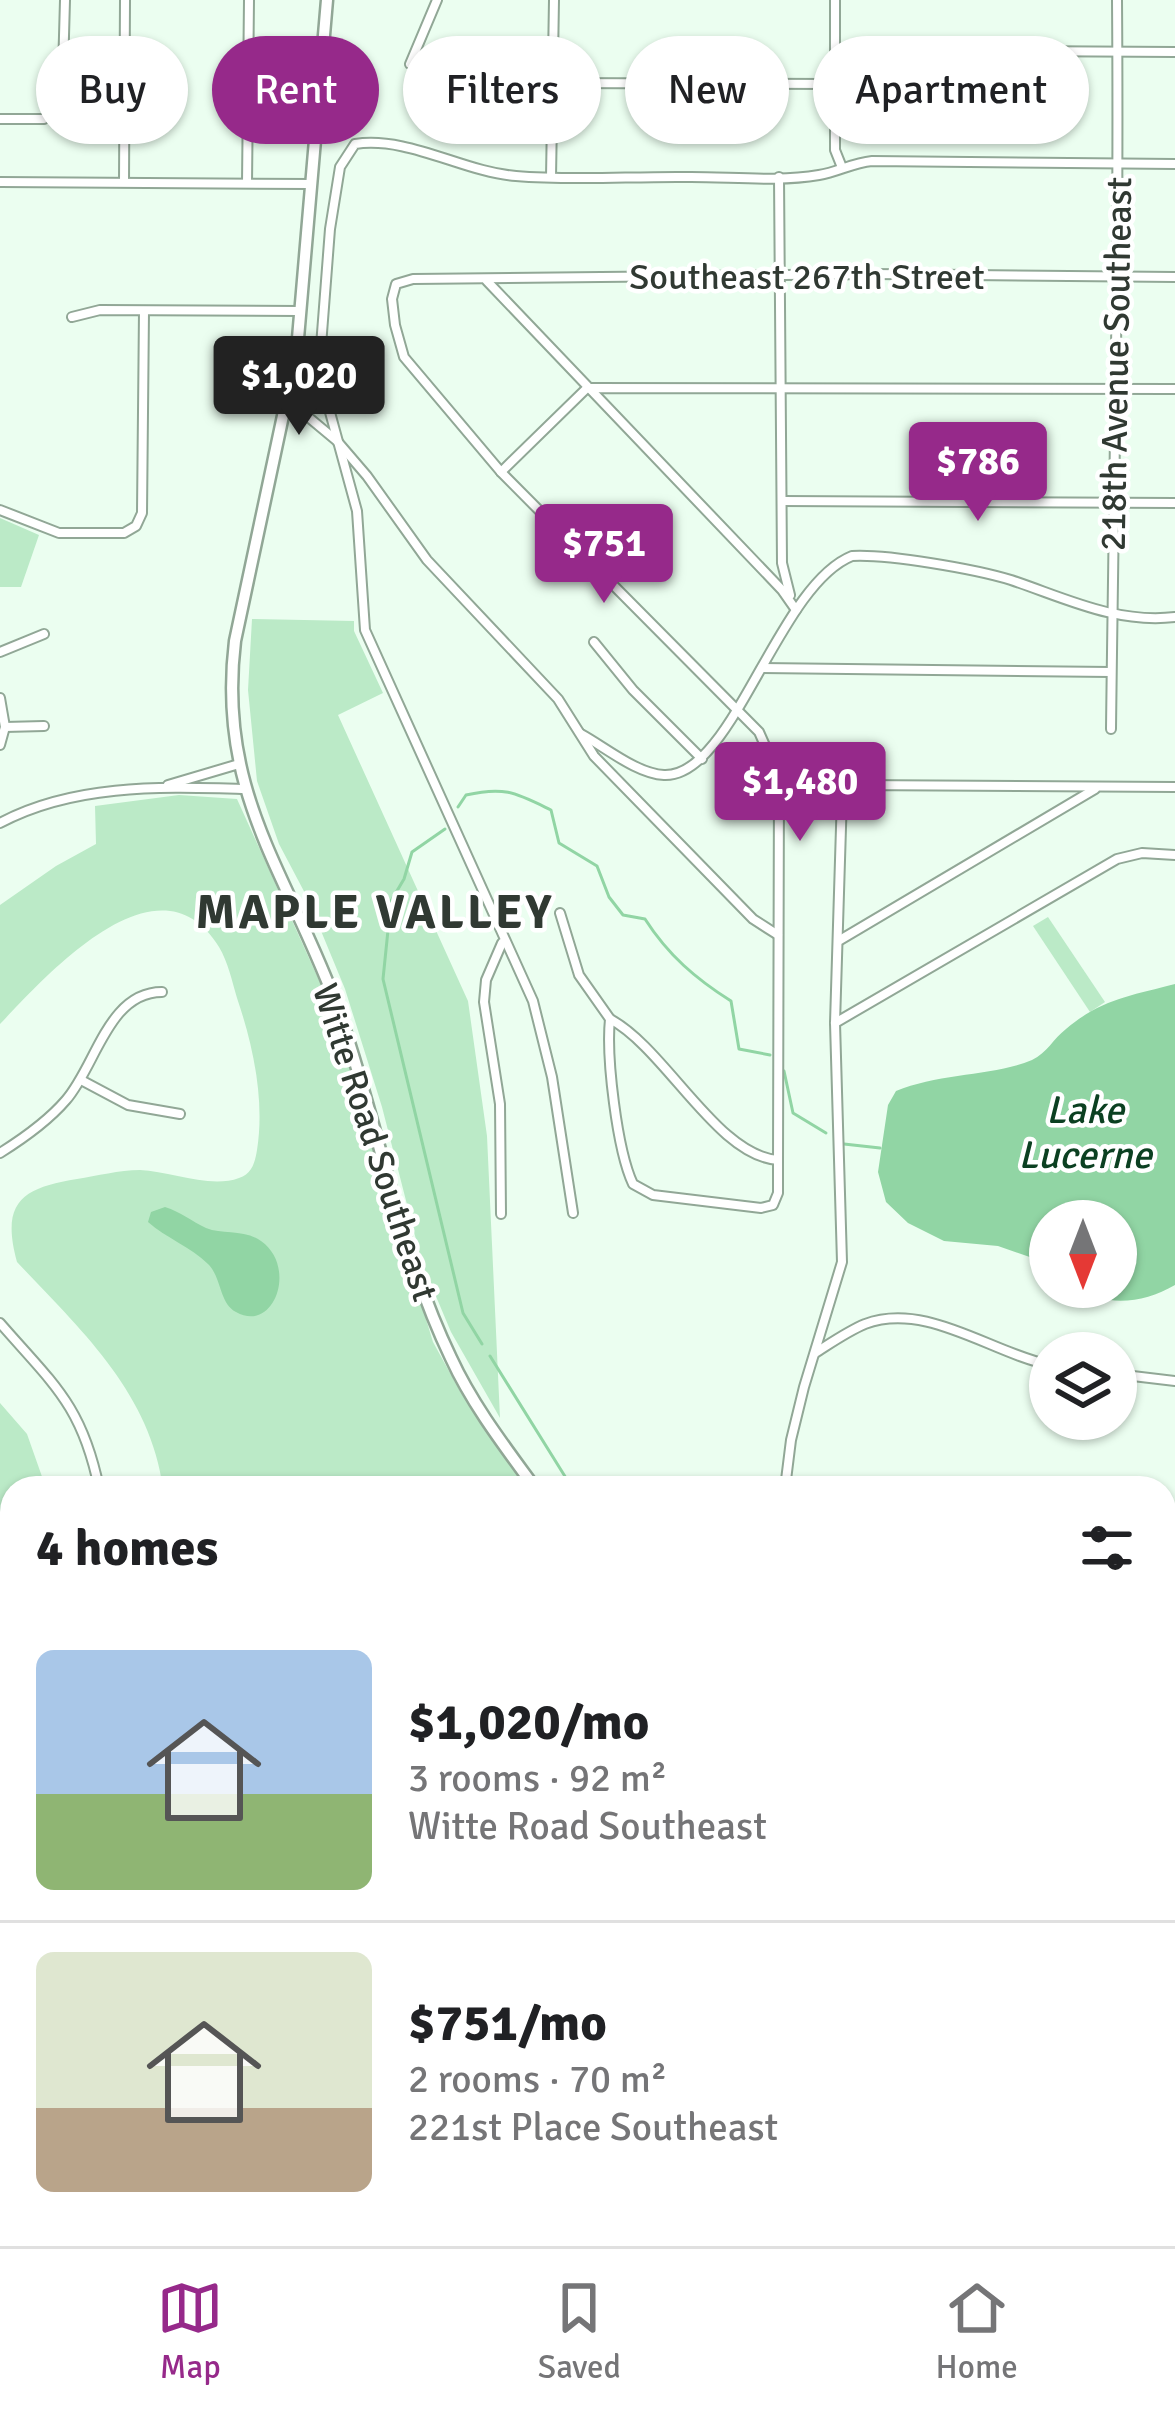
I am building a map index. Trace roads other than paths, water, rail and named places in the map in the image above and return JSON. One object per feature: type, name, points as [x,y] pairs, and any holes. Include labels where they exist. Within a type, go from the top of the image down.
[{"type":"street","points":[[0,119],[44,119],[58,112],[64,97],[65,0]]},
{"type":"street","points":[[124,182],[125,0]]},
{"type":"street","points":[[247,182],[249,0]]},
{"type":"street","name":"Witte Road Southeast","points":[[327,0],[302,311],[289,401],[235,640],[232,720],[246,789],[273,867],[337,1006],[435,1322],[465,1385],[527,1476]]},
{"type":"street","points":[[422,36],[437,0]]},
{"type":"street","points":[[554,0],[554,36]]},
{"type":"street","points":[[835,0],[835,36]]},
{"type":"street","name":"218th Avenue Southeast","points":[[1111,729],[1117,0]]},
{"type":"street","points":[[1089,52],[1175,52]]},
{"type":"street","points":[[601,83],[813,84]]},
{"type":"street","points":[[573,1213],[544,1041],[532,1001],[370,647],[361,612],[357,511],[320,382],[323,296],[345,154],[355,144],[371,143],[496,173],[551,177],[821,175],[872,161],[1175,164]]},
{"type":"street","points":[[551,177],[552,144]]},
{"type":"street","points":[[835,144],[841,166]]},
{"type":"street","points":[[779,177],[782,562],[796,610]]},
{"type":"street","points":[[0,182],[314,184]]},
{"type":"street","name":"Southeast 267th Street","points":[[501,472],[404,357],[394,326],[392,290],[403,280],[873,274],[1175,278]]},
{"type":"street","points":[[486,280],[796,610]]},
{"type":"street","points":[[73,316],[100,310],[302,311]]},
{"type":"street","points":[[0,510],[50,532],[124,533],[136,526],[142,513],[144,311]]},
{"type":"street","points":[[610,1019],[608,1040],[628,1174],[638,1190],[761,1208],[773,1205],[778,1193],[779,777],[775,762],[766,740],[738,710],[501,472],[587,388],[1175,389]]},
{"type":"street","points":[[289,401],[337,441],[427,560],[558,700],[594,756],[753,919],[778,935]]},
{"type":"street","points":[[782,502],[1175,503]]},
{"type":"street","points":[[580,733],[656,774],[680,772],[702,758],[738,710],[796,610],[826,570],[844,559],[862,556],[990,575],[1112,614],[1141,619],[1175,617]]},
{"type":"street","points":[[0,652],[44,634]]},
{"type":"street","points":[[594,642],[702,758]]},
{"type":"street","points":[[760,668],[1112,672]]},
{"type":"street","points":[[0,698],[5,727],[0,745]]},
{"type":"street","points":[[5,727],[44,726]]},
{"type":"street","points":[[161,787],[239,764]]},
{"type":"street","points":[[786,1476],[791,1440],[842,1262],[835,959],[840,940],[841,802],[846,790],[854,785],[1175,787]]},
{"type":"street","points":[[1,821],[75,797],[161,787],[246,789]]},
{"type":"street","points":[[840,940],[1096,788]]},
{"type":"street","points":[[835,1023],[1117,860],[1133,854],[1175,854]]},
{"type":"street","points":[[560,913],[579,975],[610,1019],[629,1030],[659,1060],[706,1115],[755,1155],[778,1160]]},
{"type":"street","points":[[501,1214],[500,1104],[484,1002],[486,980],[502,941]]},
{"type":"street","points":[[0,1153],[50,1116],[81,1080],[126,1005],[142,995],[162,992]]},
{"type":"street","points":[[81,1080],[128,1105],[180,1114]]},
{"type":"street","points":[[814,1354],[868,1323],[902,1318],[937,1324],[1029,1359]]},
{"type":"street","points":[[0,1323],[74,1409],[96,1476]]},
{"type":"street","points":[[1137,1376],[1175,1381]]},
{"type":"water","name":"Lake Lucerne","points":[[1175,984],[1175,1285],[1137,1298],[1137,1200],[1029,1200],[1029,1257],[998,1246],[944,1241],[908,1223],[886,1202],[878,1172],[888,1105],[896,1091],[1032,1060],[1066,1029],[1118,999]]},
{"type":"water","points":[[165,1207],[206,1228],[261,1241],[278,1266],[277,1295],[270,1306],[250,1316],[230,1308],[208,1264],[148,1222],[151,1212]]},
{"type":"waterway","points":[[458,807],[466,795],[501,791],[551,810],[559,843],[597,866],[609,897],[623,915],[645,919],[684,965],[731,1001],[739,1049],[770,1055]]},
{"type":"waterway","points":[[445,829],[412,852],[391,901],[383,979],[463,1313],[482,1344]]},
{"type":"waterway","points":[[784,1071],[793,1113],[826,1133]]},
{"type":"waterway","points":[[844,1144],[880,1148]]},
{"type":"waterway","points":[[490,1356],[565,1476]]},
{"type":"district","name":"MAPLE VALLEY","points":[[375,911]]}]
